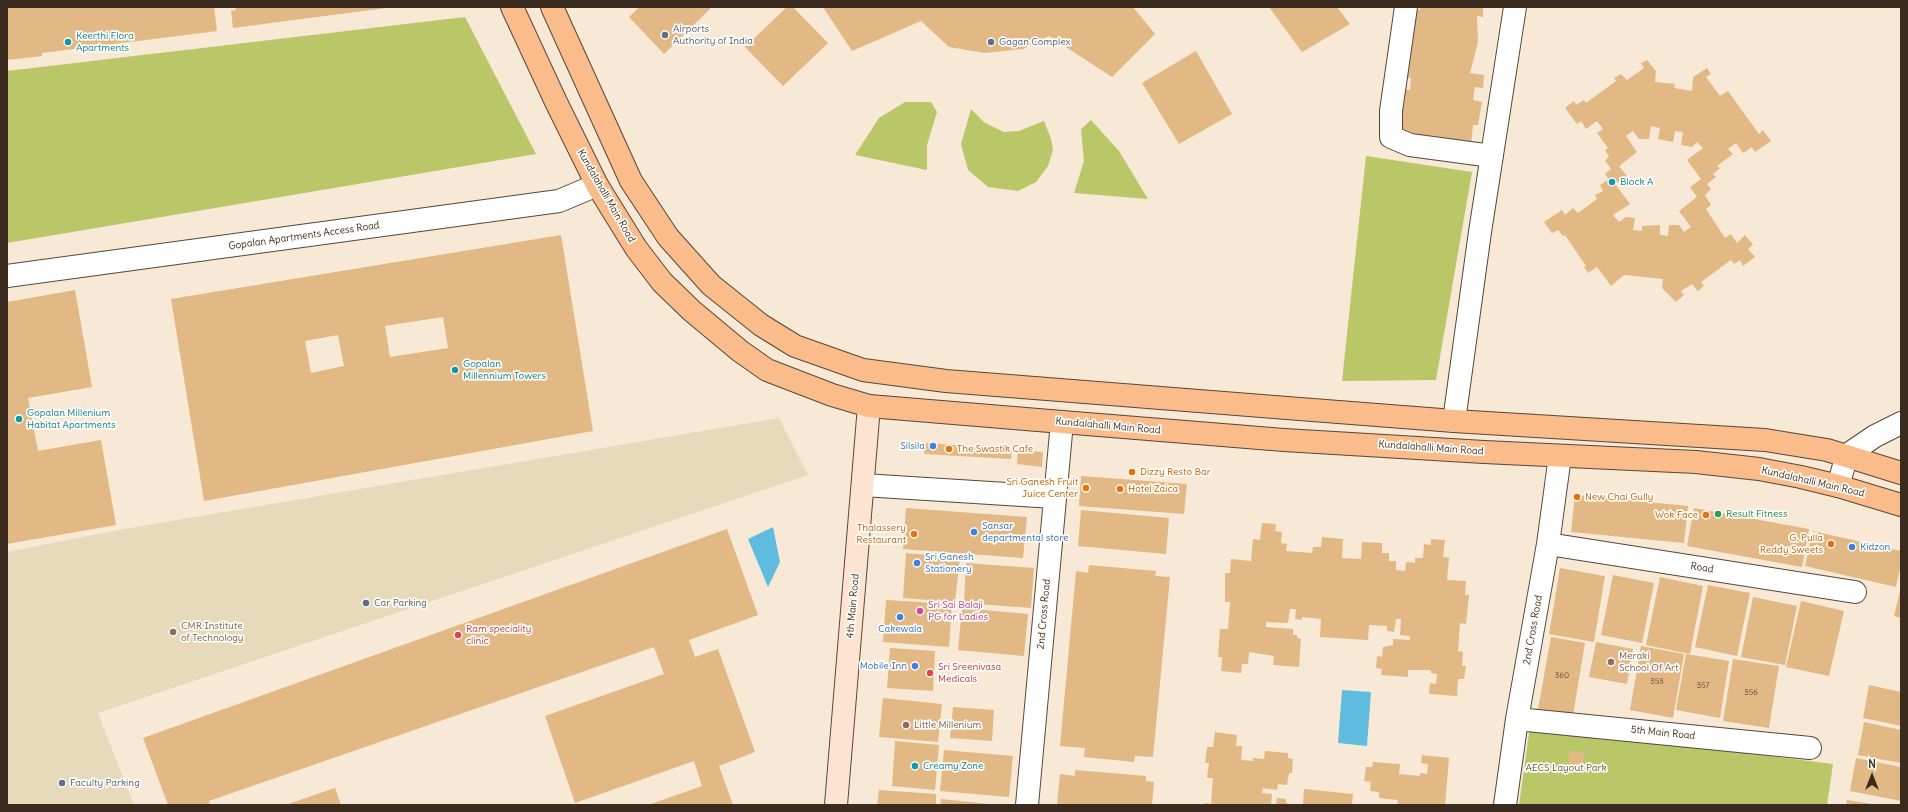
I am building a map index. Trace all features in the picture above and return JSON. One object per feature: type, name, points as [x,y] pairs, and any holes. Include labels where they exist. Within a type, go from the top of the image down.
[{"type":"main road","name":"Kundalahalli Main Road","points":[[512,7],[556,102],[597,185],[636,248],[662,282],[692,311],[740,351],[767,370],[832,395],[869,406],[1284,440],[1704,463],[1759,469],[1838,486],[1901,505]]},
{"type":"main road","points":[[552,7],[631,181],[668,237],[710,284],[761,325],[795,346],[863,370],[946,381],[1454,421],[1765,440],[1809,446],[1848,455],[1901,473]]},
{"type":"street","points":[[1406,7],[1390,111],[1391,137],[1410,145],[1492,156]]},
{"type":"street","points":[[1454,421],[1515,7]]},
{"type":"street","name":"Gopalan Apartments Access Road","points":[[7,276],[559,201],[597,185]]},
{"type":"street","name":"4th Main Road","points":[[836,805],[869,406]]},
{"type":"street","name":"2nd Cross Road","points":[[1027,805],[1062,422]]},
{"type":"street","points":[[1838,486],[1848,455],[1874,436],[1901,423]]},
{"type":"street","name":"2nd Cross Road","points":[[1505,805],[1517,719],[1548,544],[1560,456]]},
{"type":"street","points":[[863,485],[1054,497]]},
{"type":"street","name":"Road","points":[[1548,544],[1855,592]]},
{"type":"street","name":"5th Main Road","points":[[1517,719],[1810,748]]},
{"type":"shaded area","name":"CMR Institute of Technology","points":[[779,418],[808,475],[98,713],[134,805],[7,805],[7,552],[124,529]]},
{"type":"green space","points":[[465,17],[536,154],[7,243],[7,71]]},
{"type":"green space","points":[[905,102],[931,102],[937,112],[927,145],[927,170],[855,155],[879,118]]},
{"type":"green space","points":[[971,109],[985,123],[1004,132],[1019,131],[1044,121],[1051,139],[1053,150],[1048,166],[1036,182],[1018,191],[988,187],[968,170],[961,144]]},
{"type":"green space","points":[[1091,120],[1119,151],[1148,199],[1074,193],[1084,161],[1081,129]]},
{"type":"green space","points":[[1366,156],[1472,172],[1436,380],[1342,381]]},
{"type":"green space","name":"AECS Layout Park","points":[[1530,726],[1833,764],[1827,805],[1519,805]]},
{"type":"water","points":[[773,527],[780,562],[768,587],[748,539]]},
{"type":"water","points":[[1342,690],[1371,692],[1367,746],[1338,743]]},
{"type":"building","name":"Keerthi Flora Apartments","points":[[7,7],[214,7],[217,31],[42,53],[42,56],[7,60]]},
{"type":"building","points":[[235,7],[386,8],[233,28],[231,11],[236,10]]},
{"type":"building","name":"Airports Authority of India","points":[[639,7],[712,7],[664,54],[629,17]]},
{"type":"building","points":[[787,7],[793,7],[828,43],[783,86],[745,47]]},
{"type":"building","name":"Gagan Complex","points":[[823,7],[1133,7],[1155,34],[1112,77],[1049,36],[1023,49],[984,53],[949,47],[921,21],[852,51]]},
{"type":"building","points":[[1269,7],[1337,7],[1350,24],[1302,52]]},
{"type":"building","points":[[1420,7],[1483,7],[1483,17],[1477,16],[1478,42],[1470,73],[1484,75],[1483,88],[1475,87],[1473,100],[1482,102],[1478,125],[1473,125],[1471,145],[1396,135],[1402,89],[1410,90],[1411,78],[1404,78],[1413,9],[1420,10]]},
{"type":"building","points":[[1196,51],[1232,114],[1179,144],[1142,83]]},
{"type":"building","name":"Block A","points":[[1647,60],[1656,71],[1655,82],[1675,84],[1674,88],[1692,91],[1693,77],[1707,68],[1711,74],[1706,77],[1720,96],[1728,91],[1759,134],[1763,130],[1771,141],[1755,152],[1752,147],[1743,153],[1736,143],[1728,149],[1733,154],[1717,166],[1720,168],[1713,174],[1716,177],[1707,184],[1711,189],[1705,195],[1711,205],[1706,209],[1725,238],[1731,234],[1737,243],[1745,235],[1753,245],[1748,249],[1755,257],[1743,266],[1740,260],[1734,264],[1731,260],[1701,282],[1704,286],[1698,291],[1692,284],[1681,291],[1684,295],[1676,302],[1662,288],[1663,279],[1624,275],[1611,286],[1597,267],[1588,273],[1584,267],[1586,266],[1565,235],[1563,236],[1558,230],[1552,233],[1544,222],[1562,210],[1565,215],[1573,208],[1578,213],[1597,199],[1595,195],[1603,191],[1600,185],[1609,179],[1605,174],[1611,169],[1605,160],[1609,157],[1605,150],[1608,148],[1597,133],[1603,129],[1597,121],[1586,129],[1581,121],[1577,124],[1565,108],[1574,101],[1576,105],[1584,100],[1586,103],[1616,81],[1614,78],[1621,74],[1627,80],[1644,68],[1641,63]],"holes":[[[1651,126],[1660,128],[1658,139],[1673,142],[1675,131],[1683,132],[1681,145],[1692,147],[1697,142],[1703,148],[1687,160],[1701,179],[1690,187],[1697,197],[1679,211],[1691,227],[1684,232],[1679,225],[1669,225],[1668,236],[1660,235],[1660,225],[1642,226],[1642,231],[1633,230],[1635,218],[1626,217],[1619,222],[1613,215],[1630,204],[1615,184],[1627,176],[1619,166],[1637,152],[1626,136],[1633,131],[1639,139],[1649,139]]]},
{"type":"building","name":"Gopalan Millennium Towers","points":[[561,235],[593,431],[204,501],[171,299]],"holes":[[[443,317],[448,348],[390,357],[385,326]],[[338,335],[344,366],[311,373],[305,341]]]},
{"type":"building","name":"Gopalan Millenium Habitat Apartments","points":[[75,290],[92,387],[28,398],[38,451],[101,440],[116,525],[7,544],[7,302]]},
{"type":"building","points":[[925,443],[1012,449],[1011,459],[924,454]]},
{"type":"building","points":[[1018,450],[1043,452],[1042,467],[1017,464]]},
{"type":"building","points":[[1081,476],[1187,484],[1184,514],[1079,506]]},
{"type":"building","points":[[1575,495],[1688,506],[1684,543],[1571,532]]},
{"type":"building","points":[[906,508],[1027,517],[1023,558],[903,549]]},
{"type":"building","points":[[1694,508],[1809,529],[1802,567],[1687,546]]},
{"type":"building","points":[[1081,510],[1169,518],[1166,554],[1078,546]]},
{"type":"building","points":[[1262,523],[1276,524],[1275,531],[1282,532],[1281,543],[1287,544],[1286,551],[1312,553],[1313,547],[1321,547],[1322,537],[1343,539],[1342,558],[1361,559],[1362,542],[1382,543],[1382,553],[1389,553],[1389,561],[1396,561],[1396,570],[1405,571],[1406,562],[1415,563],[1415,558],[1423,558],[1424,544],[1431,545],[1431,539],[1445,540],[1443,557],[1449,558],[1447,580],[1466,581],[1465,595],[1469,595],[1466,624],[1460,623],[1458,651],[1463,652],[1462,666],[1466,666],[1464,679],[1458,679],[1457,696],[1429,694],[1430,683],[1436,684],[1437,674],[1431,673],[1431,670],[1408,670],[1408,677],[1381,675],[1382,669],[1376,668],[1377,656],[1382,657],[1383,647],[1393,645],[1393,639],[1410,640],[1410,636],[1400,635],[1401,619],[1396,619],[1394,632],[1387,631],[1387,626],[1369,625],[1368,640],[1320,637],[1321,619],[1302,617],[1302,620],[1295,619],[1296,609],[1290,609],[1288,623],[1266,622],[1266,627],[1293,629],[1293,635],[1297,635],[1297,638],[1301,639],[1299,667],[1273,665],[1274,656],[1249,652],[1248,664],[1242,664],[1241,673],[1221,671],[1222,657],[1218,657],[1220,629],[1228,629],[1230,602],[1225,602],[1225,573],[1230,573],[1231,559],[1251,561],[1253,539],[1260,540]]},
{"type":"building","points":[[727,529],[758,615],[689,640],[695,657],[718,649],[755,752],[719,766],[733,805],[648,805],[702,786],[694,761],[575,803],[545,716],[664,674],[654,647],[209,801],[210,805],[168,805],[143,738]]},
{"type":"building","points":[[1813,531],[1901,551],[1901,564],[1896,587],[1805,566]]},
{"type":"building","points":[[906,553],[960,558],[955,602],[903,598]]},
{"type":"building","points":[[966,563],[1034,568],[1031,608],[964,603]]},
{"type":"building","points":[[1089,565],[1156,571],[1155,576],[1170,577],[1153,757],[1135,756],[1134,762],[1084,757],[1085,748],[1060,746],[1076,571],[1088,573]]},
{"type":"building","points":[[1560,568],[1605,576],[1594,642],[1549,634]]},
{"type":"building","points":[[1613,575],[1654,583],[1642,643],[1601,635]]},
{"type":"building","points":[[1660,577],[1703,586],[1690,654],[1646,645]]},
{"type":"building","points":[[1708,585],[1750,593],[1737,656],[1695,647]]},
{"type":"building","points":[[1901,591],[1901,618],[1894,616]]},
{"type":"building","points":[[1753,597],[1797,606],[1785,665],[1741,657]]},
{"type":"building","points":[[886,600],[952,604],[949,647],[883,642]]},
{"type":"building","points":[[1801,601],[1844,611],[1829,676],[1786,667]]},
{"type":"building","points":[[962,608],[1028,614],[1024,656],[958,650]]},
{"type":"building","points":[[1551,637],[1585,643],[1573,715],[1538,709]]},
{"type":"building","points":[[1596,642],[1633,649],[1627,684],[1589,677]]},
{"type":"building","points":[[1641,646],[1684,654],[1673,718],[1630,710]]},
{"type":"building","points":[[890,648],[935,651],[933,691],[887,688]]},
{"type":"building","points":[[1686,654],[1729,661],[1720,718],[1676,710]]},
{"type":"building","points":[[1733,659],[1779,666],[1769,728],[1723,721]]},
{"type":"building","points":[[1869,685],[1901,692],[1901,726],[1863,718]]},
{"type":"building","points":[[883,698],[942,704],[938,742],[879,737]]},
{"type":"building","points":[[953,707],[994,710],[992,741],[950,738]]},
{"type":"building","points":[[1864,722],[1901,730],[1901,763],[1858,755]]},
{"type":"building","points":[[1215,732],[1237,735],[1236,746],[1242,746],[1241,760],[1253,761],[1253,758],[1264,759],[1265,751],[1288,753],[1288,758],[1293,759],[1292,773],[1289,773],[1287,785],[1278,784],[1277,790],[1263,788],[1262,793],[1272,794],[1271,805],[1204,805],[1205,803],[1211,804],[1213,778],[1207,778],[1209,763],[1205,763],[1207,747],[1213,747]]},
{"type":"building","name":"Creamy Zone","points":[[895,741],[939,745],[935,790],[892,786]]},
{"type":"building","points":[[944,750],[1013,756],[1009,797],[940,791]]},
{"type":"building","points":[[1570,751],[1585,753],[1583,766],[1568,764]]},
{"type":"building","points":[[1422,755],[1449,758],[1445,805],[1397,805],[1398,800],[1379,798],[1379,792],[1370,791],[1371,782],[1364,781],[1366,767],[1372,767],[1373,762],[1400,764],[1399,774],[1420,776],[1420,773],[1427,774],[1428,764],[1421,763]]},
{"type":"building","points":[[1856,758],[1901,767],[1901,801],[1850,791]]},
{"type":"building","points":[[1075,770],[1146,776],[1146,781],[1154,782],[1152,805],[1057,805],[1060,774],[1075,776]]},
{"type":"building","points":[[335,788],[341,805],[285,805]]},
{"type":"building","points":[[1304,789],[1353,794],[1352,805],[1303,805]]},
{"type":"building","points":[[879,790],[936,794],[936,805],[877,805]]},
{"type":"building","points":[[1277,798],[1286,799],[1286,803],[1295,805],[1276,805]]},
{"type":"building","points":[[941,799],[990,804],[990,805],[940,805]]},
{"type":"building","points":[[1847,800],[1872,804],[1872,805],[1846,805]]},
{"type":"place","name":"Airports Authority of India","points":[[665,35]]},
{"type":"place","name":"Keerthi Flora Apartments","points":[[68,42]]},
{"type":"place","name":"Gagan Complex","points":[[991,42]]},
{"type":"place","name":"Block A","points":[[1612,182]]},
{"type":"place","name":"Gopalan Millennium Towers","points":[[455,370]]},
{"type":"place","name":"Gopalan Millenium Habitat Apartments","points":[[19,419]]},
{"type":"place","name":"Silsila","points":[[933,446]]},
{"type":"place","name":"The Swastik Cafe","points":[[949,449]]},
{"type":"place","name":"Dizzy Resto Bar","points":[[1132,472]]},
{"type":"place","name":"Sri Ganesh Fruit Juice Center","points":[[1086,488]]},
{"type":"place","name":"Hotel Zaica","points":[[1120,489]]},
{"type":"place","name":"New Chai Gully","points":[[1577,497]]},
{"type":"place","name":"Result Fitness","points":[[1718,514]]},
{"type":"place","name":"Wok Face","points":[[1706,515]]},
{"type":"place","name":"Sansar departmental store","points":[[974,532]]},
{"type":"place","name":"Thalassery Restaurant","points":[[914,534]]},
{"type":"place","name":"G. Pulla Reddy Sweets","points":[[1831,544]]},
{"type":"place","name":"Kidzon","points":[[1852,547]]},
{"type":"place","name":"Sri Ganesh Stationery","points":[[917,563]]},
{"type":"place","name":"Car Parking","points":[[366,603]]},
{"type":"place","name":"Sri Sai Balaji PG for Ladies","points":[[920,611]]},
{"type":"place","name":"Cakewala","points":[[900,617]]},
{"type":"place","name":"CMR Institute of Technology","points":[[173,632]]},
{"type":"place","name":"Ram speciality clinic","points":[[458,635]]},
{"type":"place","name":"Meraki School Of Art","points":[[1611,662]]},
{"type":"place","name":"Mobile Inn","points":[[915,666]]},
{"type":"place","name":"Sri Sreenivasa Medicals","points":[[930,673]]},
{"type":"place","name":"Little Millenium","points":[[906,725]]},
{"type":"place","name":"Creamy Zone","points":[[915,766]]},
{"type":"place","name":"Faculty Parking","points":[[62,783]]}]
